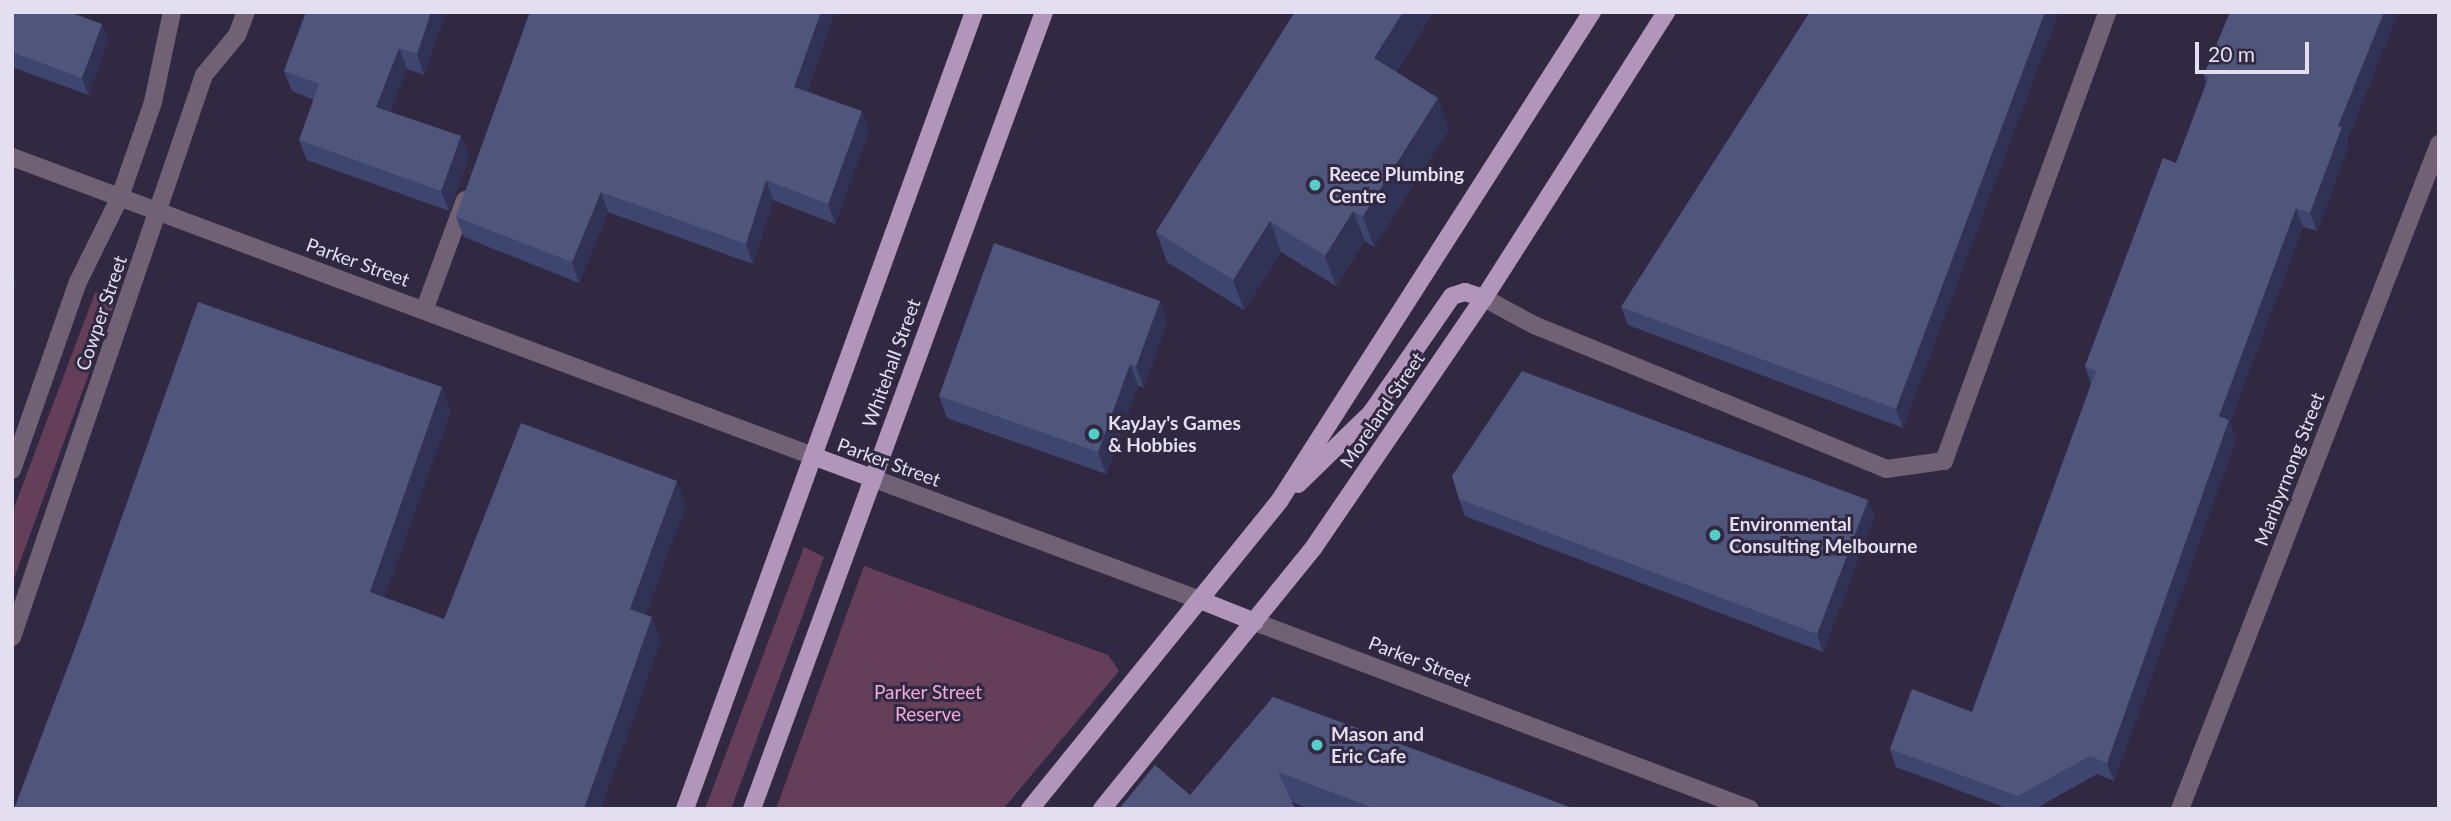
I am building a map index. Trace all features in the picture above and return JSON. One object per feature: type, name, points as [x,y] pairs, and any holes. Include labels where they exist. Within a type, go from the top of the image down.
[{"type":"main road","points":[[685,809],[974,12]]},
{"type":"main road","name":"Whitehall Street","points":[[752,809],[1044,12]]},
{"type":"main road","name":"Moreland Street","points":[[1030,809],[1280,500],[1592,12]]},
{"type":"main road","name":"Moreland Street","points":[[1102,809],[1314,547],[1484,298],[1666,12]]},
{"type":"main road","points":[[1280,500],[1371,413],[1452,296],[1465,292],[1484,298]]},
{"type":"main road","name":"Parker Street","points":[[813,456],[872,478]]},
{"type":"main road","name":"Parker Street","points":[[1200,600],[1255,622]]},
{"type":"street","name":"Cowper Street","points":[[12,470],[78,282],[120,197],[153,102],[172,12]]},
{"type":"street","name":"Cowper Street","points":[[12,637],[204,75],[237,35],[246,12]]},
{"type":"street","points":[[1484,298],[1534,325],[1886,469],[1944,461],[2107,12]]},
{"type":"street","name":"Maribyrnong Street","points":[[2180,809],[2439,144]]},
{"type":"street","name":"Parker Street","points":[[12,157],[425,308],[813,456]]},
{"type":"street","points":[[425,308],[470,186]]},
{"type":"street","name":"Parker Street","points":[[872,478],[1200,600]]},
{"type":"street","name":"Parker Street","points":[[1255,622],[1750,809]]},
{"type":"green space","points":[[107,290],[115,302],[12,584],[12,513],[95,293]]},
{"type":"green space","points":[[804,547],[824,557],[731,809],[705,809]]},
{"type":"green space","name":"Parker Street Reserve","points":[[864,566],[1108,655],[1119,671],[1003,809],[776,809]]},
{"type":"building","points":[[12,12],[69,12],[102,24],[82,78],[12,52]]},
{"type":"building","points":[[306,12],[431,12],[417,54],[399,48],[376,107],[461,136],[441,191],[299,140],[319,84],[284,71]]},
{"type":"building","points":[[530,12],[821,12],[794,87],[862,111],[828,204],[766,180],[746,244],[601,192],[572,262],[456,217]]},
{"type":"building","name":"Reece Plumbing Centre","points":[[1295,12],[1403,12],[1374,58],[1438,98],[1363,216],[1353,211],[1325,256],[1270,221],[1233,280],[1156,232]]},
{"type":"building","points":[[1810,12],[2045,12],[1896,409],[1621,307]]},
{"type":"building","points":[[2230,12],[2384,12],[2338,126],[2342,127],[2310,213],[2296,208],[2219,416],[2229,420],[2107,763],[2090,756],[2018,796],[1890,749],[1912,689],[1972,712],[2096,371],[2085,366],[2163,158],[2176,163],[2209,77],[2204,75]]},
{"type":"building","points":[[994,243],[1160,301],[1136,366],[1130,364],[1098,452],[939,396]]},
{"type":"building","points":[[198,302],[442,387],[370,592],[444,619],[521,423],[677,481],[630,609],[652,617],[584,809],[14,809],[84,624]]},
{"type":"building","points":[[1522,371],[1868,500],[1817,634],[1459,499],[1452,476]]},
{"type":"building","points":[[1273,697],[1575,809],[1376,809],[1278,772],[1295,809],[1119,809],[1155,765],[1190,795]]},
{"type":"place","name":"Reece Plumbing Centre","points":[[1315,185]]},
{"type":"place","name":"KayJay's Games & Hobbies","points":[[1094,434]]},
{"type":"place","name":"Environmental Consulting Melbourne","points":[[1715,535]]},
{"type":"place","name":"Mason and Eric Cafe","points":[[1317,745]]}]
